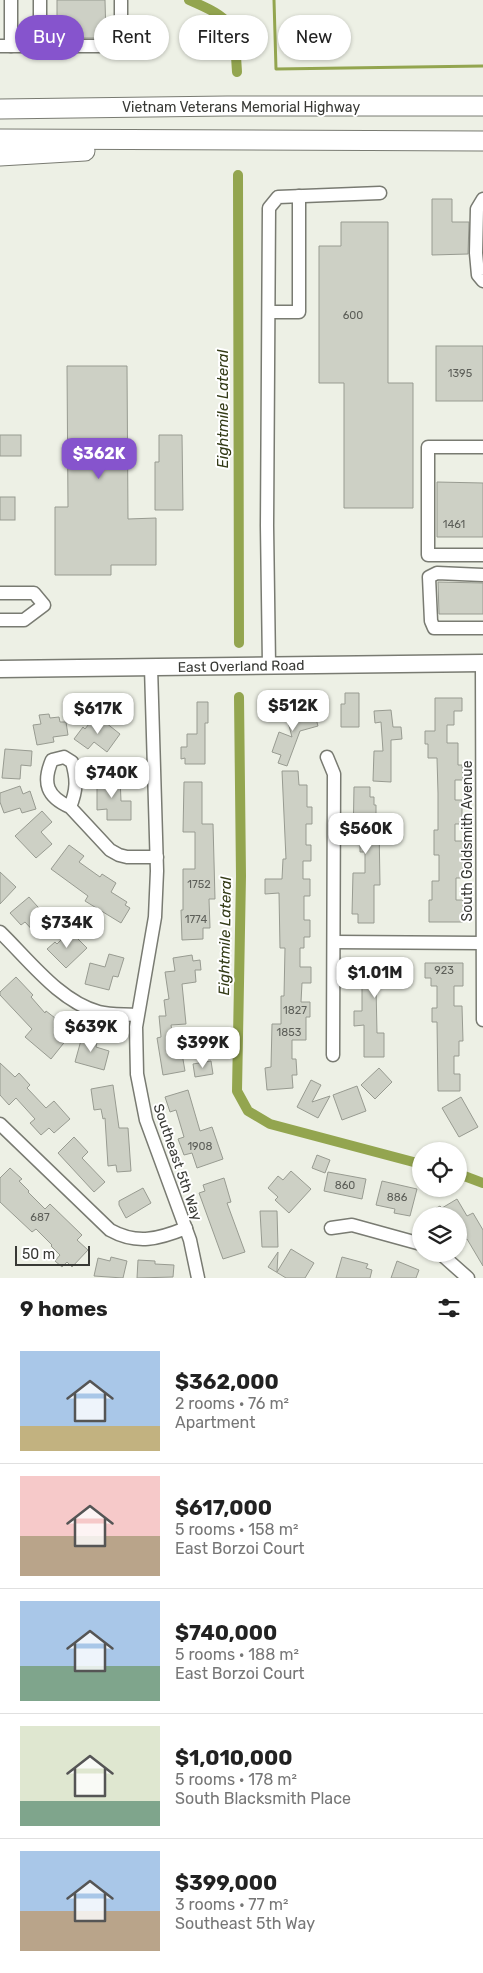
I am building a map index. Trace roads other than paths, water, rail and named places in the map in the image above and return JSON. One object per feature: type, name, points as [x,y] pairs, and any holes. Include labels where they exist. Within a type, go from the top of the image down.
[{"type":"highway","points":[[0,96],[226,106]]},
{"type":"highway","name":"Vietnam Veterans Memorial Highway","points":[[0,109],[226,106],[483,106]]},
{"type":"highway","points":[[0,139],[483,141]]},
{"type":"highway","points":[[0,156],[226,141]]},
{"type":"main road","name":"East Overland Road","points":[[0,669],[482,663]]},
{"type":"street","points":[[6,46],[11,0]]},
{"type":"street","points":[[40,0],[40,15]]},
{"type":"street","points":[[84,46],[121,46],[121,1]]},
{"type":"street","points":[[268,665],[269,208],[278,197],[380,193]]},
{"type":"street","points":[[269,312],[299,312],[299,196]]},
{"type":"street","points":[[483,199],[477,209],[476,253],[478,275],[483,281]]},
{"type":"street","points":[[483,447],[428,447],[427,468],[428,555],[483,555]]},
{"type":"street","points":[[483,575],[437,573],[430,576],[431,621],[434,628],[483,628]]},
{"type":"street","points":[[0,593],[34,593],[44,604],[24,620],[0,620]]},
{"type":"street","name":"South Goldsmith Avenue","points":[[482,663],[481,943],[483,1020]]},
{"type":"street","name":"Southeast 5th Way","points":[[151,667],[157,857],[155,917],[137,1015],[135,1050],[140,1097],[150,1131],[186,1228],[196,1262],[198,1278]]},
{"type":"street","points":[[327,757],[334,774],[333,1055]]},
{"type":"street","points":[[70,806],[110,850],[118,855],[127,857],[157,857]]},
{"type":"street","points":[[0,932],[57,988],[76,1002],[92,1010],[110,1014],[137,1015]]},
{"type":"street","points":[[334,942],[481,943]]},
{"type":"street","points":[[0,1124],[110,1230],[132,1239],[153,1240],[186,1228]]},
{"type":"street","points":[[331,1228],[352,1224],[412,1241]]},
{"type":"street","points":[[450,1262],[468,1278]]},
{"type":"waterway","name":"Eightmile Lateral","points":[[189,0],[215,13],[229,25],[235,43],[237,72]]},
{"type":"waterway","points":[[274,0],[276,69],[483,66]]},
{"type":"waterway","name":"Eightmile Lateral","points":[[238,175],[239,643]]},
{"type":"waterway","name":"Eightmile Lateral","points":[[239,697],[241,876],[237,1091],[248,1111],[270,1124],[412,1162]]},
{"type":"waterway","name":"Eightmile Lateral","points":[[467,1177],[483,1183]]}]
